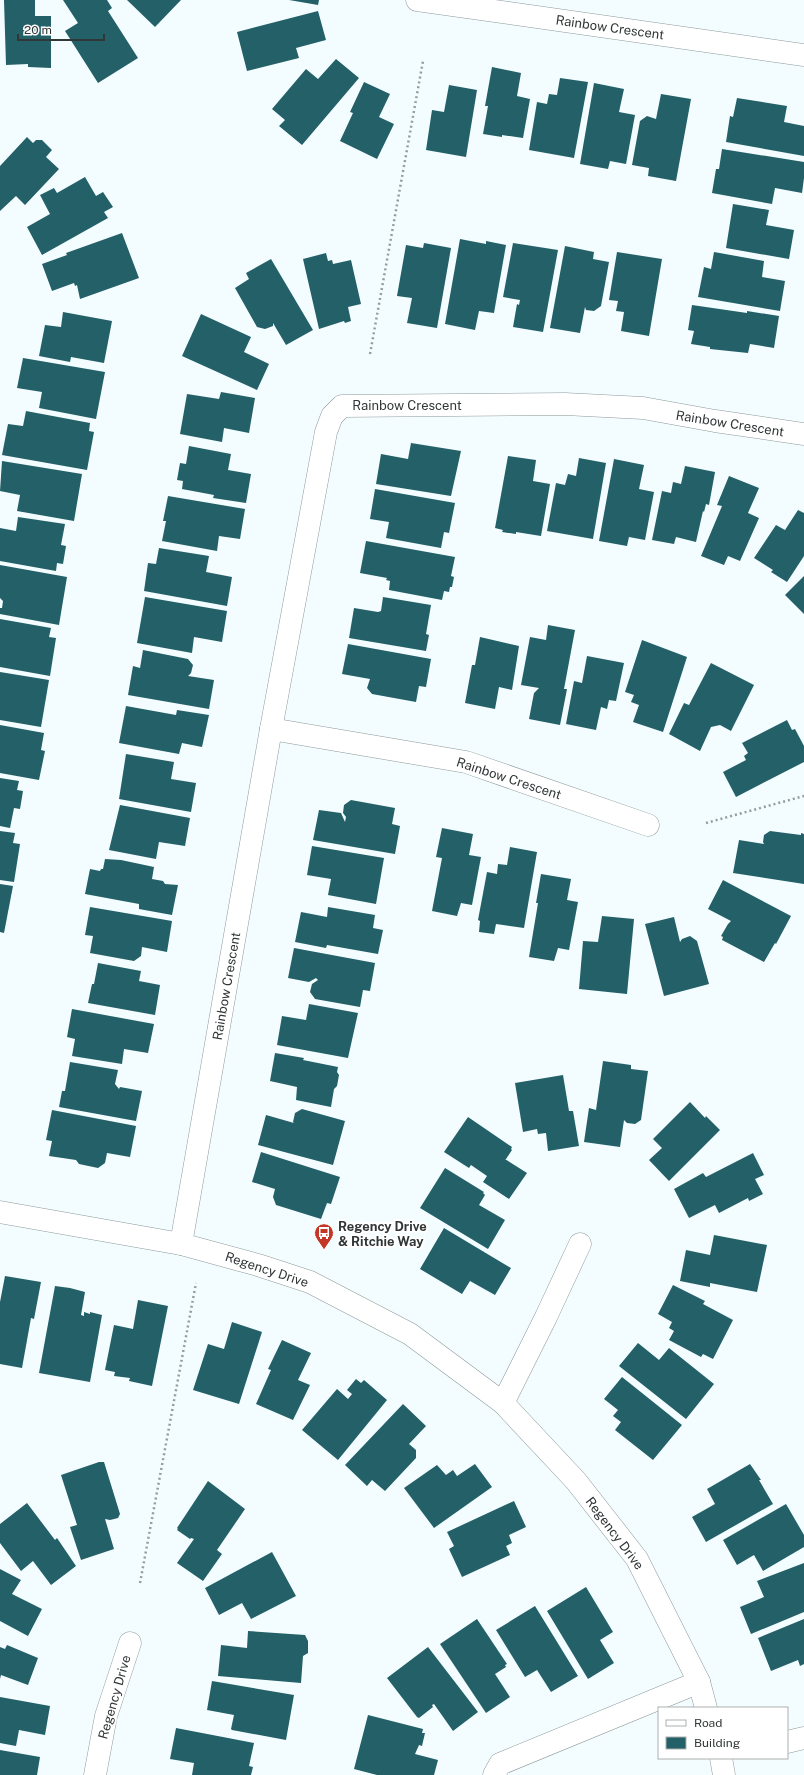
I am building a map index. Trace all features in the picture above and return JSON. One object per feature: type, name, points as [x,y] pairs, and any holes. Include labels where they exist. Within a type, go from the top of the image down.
[{"type":"street","name":"Rainbow Crescent","points":[[416,0],[804,55]]},
{"type":"street","name":"Rainbow Crescent","points":[[181,1244],[271,729],[326,432],[332,416],[342,406],[565,404],[643,408],[714,421],[804,434]]},
{"type":"street","name":"Rainbow Crescent","points":[[271,729],[466,762],[648,825]]},
{"type":"street","name":"Regency Drive","points":[[0,1212],[181,1244],[258,1265],[310,1282],[410,1334],[502,1402],[576,1481],[637,1559],[699,1682],[706,1707]]},
{"type":"street","points":[[502,1402],[546,1317],[580,1244]]},
{"type":"street","name":"Regency Drive","points":[[95,1775],[106,1716],[130,1643]]},
{"type":"street","points":[[494,1775],[500,1764],[699,1682]]},
{"type":"street","points":[[788,1742],[804,1738]]},
{"type":"path","points":[[370,354],[423,61]]},
{"type":"path","points":[[706,823],[804,796]]},
{"type":"path","points":[[140,1583],[196,1283]]},
{"type":"building","points":[[4,0],[35,0],[35,16],[51,16],[51,68],[28,67],[28,64],[6,65]]},
{"type":"building","points":[[63,0],[107,0],[112,8],[108,11],[138,58],[98,83],[65,31],[78,23]]},
{"type":"building","points":[[127,0],[181,0],[155,27]]},
{"type":"building","points":[[289,0],[319,0],[318,5]]},
{"type":"building","points":[[318,11],[326,40],[296,48],[299,58],[247,71],[237,32]]},
{"type":"building","points":[[336,59],[359,78],[302,145],[279,126],[285,120],[272,109],[306,69],[318,79]]},
{"type":"building","points":[[492,67],[521,73],[517,96],[530,99],[523,138],[483,134],[488,106],[485,106]]},
{"type":"building","points":[[560,78],[588,82],[574,158],[529,150],[537,102],[547,104],[549,94],[557,95]]},
{"type":"building","points":[[364,82],[390,94],[379,117],[394,124],[377,159],[340,141],[353,113],[350,112]]},
{"type":"building","points":[[594,83],[624,89],[619,112],[635,115],[626,164],[610,161],[608,169],[580,164]]},
{"type":"building","points":[[449,85],[477,90],[466,157],[426,150],[432,110],[444,112]]},
{"type":"building","points":[[661,94],[691,99],[676,181],[648,176],[649,168],[632,165],[640,121],[647,116],[656,119]]},
{"type":"building","points":[[737,98],[787,106],[784,122],[804,126],[804,156],[726,142],[730,116],[733,117]]},
{"type":"building","points":[[27,137],[33,143],[36,140],[42,140],[52,150],[46,157],[59,169],[25,205],[16,196],[0,211],[0,166]]},
{"type":"building","points":[[722,149],[804,162],[802,193],[775,188],[772,204],[712,193],[716,169],[719,169]]},
{"type":"building","points":[[85,177],[96,196],[103,192],[113,207],[104,212],[108,218],[42,255],[27,227],[50,214],[40,195],[54,188],[57,193]]},
{"type":"building","points":[[733,204],[769,210],[766,225],[794,230],[789,259],[726,248]]},
{"type":"building","points":[[122,233],[139,278],[80,299],[77,285],[75,286],[74,283],[52,291],[42,264],[67,255],[66,253]]},
{"type":"building","points":[[460,239],[486,244],[486,241],[506,245],[494,313],[479,311],[475,330],[445,324]]},
{"type":"building","points":[[424,243],[451,248],[437,328],[407,323],[412,298],[397,296],[406,245],[423,248]]},
{"type":"building","points":[[513,243],[558,250],[543,332],[513,327],[517,304],[519,305],[520,300],[503,297]]},
{"type":"building","points":[[565,246],[594,252],[593,259],[609,262],[601,306],[594,311],[586,310],[585,307],[580,333],[550,328]]},
{"type":"building","points":[[617,252],[662,259],[649,336],[621,331],[624,312],[616,311],[618,301],[609,300]]},
{"type":"building","points":[[714,252],[764,261],[762,277],[785,281],[780,311],[698,297],[704,267],[711,269]]},
{"type":"building","points":[[326,253],[328,261],[332,260],[333,264],[351,260],[361,304],[348,307],[351,321],[345,323],[344,321],[319,329],[303,259]]},
{"type":"building","points":[[271,259],[313,330],[286,345],[273,323],[273,326],[265,329],[257,327],[235,288],[249,279],[246,273]]},
{"type":"building","points":[[692,305],[779,316],[774,348],[750,344],[748,353],[710,349],[710,347],[691,344],[694,331],[688,330]]},
{"type":"building","points":[[63,312],[112,321],[104,363],[71,357],[70,362],[39,356],[45,325],[61,327]]},
{"type":"building","points":[[201,314],[251,337],[244,352],[269,364],[257,390],[182,356]]},
{"type":"building","points":[[23,358],[105,372],[96,419],[39,408],[42,392],[17,388]]},
{"type":"building","points":[[221,392],[255,398],[249,433],[224,428],[222,442],[180,434],[187,394],[219,399]]},
{"type":"building","points":[[26,411],[90,423],[89,431],[94,432],[87,470],[2,455],[8,424],[23,426]]},
{"type":"building","points":[[411,443],[461,451],[451,496],[376,484],[381,454],[408,459]]},
{"type":"building","points":[[189,446],[231,454],[228,470],[251,474],[246,503],[213,498],[214,495],[182,489],[183,481],[177,480],[180,463],[186,464]]},
{"type":"building","points":[[508,456],[536,460],[533,481],[550,484],[541,536],[516,532],[516,534],[502,532],[503,530],[495,528]]},
{"type":"building","points":[[579,458],[606,463],[593,539],[547,531],[556,483],[565,485],[568,474],[576,476]]},
{"type":"building","points":[[614,459],[644,465],[639,489],[654,492],[645,540],[629,537],[627,546],[599,541]]},
{"type":"building","points":[[2,461],[82,474],[74,521],[17,511],[20,495],[0,491]]},
{"type":"building","points":[[685,466],[715,472],[709,505],[706,504],[704,512],[703,511],[696,542],[676,537],[674,544],[652,540],[662,491],[671,493],[673,482],[681,484]]},
{"type":"building","points":[[729,476],[759,488],[748,513],[759,518],[740,561],[728,556],[724,565],[701,556],[722,506],[717,505]]},
{"type":"building","points":[[375,489],[455,503],[449,533],[444,532],[441,548],[386,538],[389,522],[370,519]]},
{"type":"building","points":[[168,496],[245,509],[240,539],[219,536],[217,551],[162,541],[166,521],[163,521]]},
{"type":"building","points":[[798,510],[804,513],[804,556],[787,582],[771,572],[773,570],[754,558],[776,525],[785,530]]},
{"type":"building","points":[[18,517],[65,524],[61,545],[66,546],[63,564],[57,563],[56,571],[0,561],[0,528],[16,531]]},
{"type":"building","points":[[366,541],[455,557],[451,576],[454,577],[452,587],[450,587],[449,592],[444,591],[442,600],[389,590],[390,581],[386,580],[387,578],[360,573]]},
{"type":"building","points":[[159,548],[209,556],[206,572],[232,577],[227,606],[144,591],[148,563],[156,564]]},
{"type":"building","points":[[0,565],[67,577],[59,625],[0,614],[0,608],[2,608],[3,601],[0,598]]},
{"type":"building","points":[[804,576],[804,614],[785,595]]},
{"type":"building","points":[[145,597],[227,611],[222,642],[194,637],[192,653],[137,643]]},
{"type":"building","points":[[383,597],[431,605],[426,634],[429,635],[426,651],[349,638],[354,608],[378,612],[381,611]]},
{"type":"building","points":[[0,619],[51,628],[49,637],[56,638],[50,676],[0,667]]},
{"type":"building","points":[[548,625],[575,630],[564,689],[567,689],[560,725],[529,719],[534,693],[539,688],[521,685],[530,637],[546,640]]},
{"type":"building","points":[[480,637],[519,646],[512,690],[499,687],[495,709],[465,703],[472,665],[475,665]]},
{"type":"building","points":[[642,640],[687,657],[663,732],[633,722],[639,705],[631,702],[634,695],[625,692]]},
{"type":"building","points":[[348,644],[431,659],[426,687],[419,686],[416,702],[372,694],[367,688],[370,679],[342,674]]},
{"type":"building","points":[[143,650],[188,659],[193,665],[191,673],[188,676],[214,680],[209,709],[128,695],[133,666],[140,668]]},
{"type":"building","points":[[587,656],[624,663],[616,701],[609,700],[607,709],[601,707],[596,730],[566,724],[574,681],[582,683]]},
{"type":"building","points":[[711,663],[754,685],[731,731],[720,725],[711,727],[700,751],[669,734],[684,703],[689,705]]},
{"type":"building","points":[[0,672],[49,680],[41,727],[0,720]]},
{"type":"building","points":[[126,706],[176,715],[177,710],[209,715],[202,747],[182,743],[179,754],[119,743]]},
{"type":"building","points":[[787,720],[792,730],[795,729],[804,746],[804,762],[736,797],[723,772],[746,760],[744,756],[748,753],[742,743]]},
{"type":"building","points":[[0,725],[44,733],[41,750],[45,751],[39,780],[0,773]]},
{"type":"building","points":[[126,754],[174,762],[171,779],[196,783],[191,812],[119,799]]},
{"type":"building","points":[[0,778],[19,781],[17,790],[23,791],[20,809],[14,808],[10,828],[0,826]]},
{"type":"building","points":[[351,800],[395,808],[392,824],[400,826],[395,854],[313,840],[319,810],[341,813],[345,822],[346,817],[343,813],[344,805]]},
{"type":"building","points":[[120,805],[190,818],[185,846],[159,842],[156,859],[109,850]]},
{"type":"building","points":[[442,828],[473,834],[469,855],[481,857],[472,905],[461,903],[457,916],[432,911],[442,858],[436,857]]},
{"type":"building","points":[[0,831],[15,833],[13,843],[20,844],[14,882],[0,880]]},
{"type":"building","points":[[770,831],[801,835],[801,833],[804,834],[804,884],[733,873],[739,840],[764,844],[764,835]]},
{"type":"building","points":[[312,846],[384,858],[376,904],[328,895],[331,879],[307,875]]},
{"type":"building","points":[[510,847],[537,852],[524,928],[496,924],[494,934],[479,932],[480,921],[478,920],[487,872],[497,874],[498,864],[507,865]]},
{"type":"building","points":[[105,859],[121,860],[154,867],[152,879],[163,881],[165,884],[178,885],[172,915],[139,909],[139,904],[85,894],[90,869],[100,871],[103,869]]},
{"type":"building","points":[[541,874],[571,879],[567,900],[578,902],[569,950],[558,948],[554,961],[529,957]]},
{"type":"building","points":[[723,880],[791,916],[776,944],[775,943],[764,962],[722,940],[723,937],[721,936],[731,921],[708,909]]},
{"type":"building","points":[[0,884],[13,886],[4,933],[0,932]]},
{"type":"building","points":[[90,907],[172,921],[167,952],[142,947],[141,956],[134,961],[90,953],[93,936],[85,935]]},
{"type":"building","points":[[328,907],[375,915],[373,928],[383,930],[378,954],[327,945],[326,948],[295,942],[301,912],[327,917]]},
{"type":"building","points":[[602,916],[634,919],[627,994],[579,989],[583,941],[598,942]]},
{"type":"building","points":[[674,917],[680,942],[682,939],[690,936],[697,941],[709,984],[664,996],[645,924]]},
{"type":"building","points":[[294,948],[375,963],[370,991],[363,990],[360,1007],[315,999],[310,992],[312,984],[318,980],[316,978],[309,982],[288,978]]},
{"type":"building","points":[[98,963],[141,971],[139,981],[160,985],[155,1015],[88,1003],[92,984],[94,984]]},
{"type":"building","points":[[309,1004],[358,1013],[348,1058],[277,1045],[282,1016],[306,1020]]},
{"type":"building","points":[[72,1009],[154,1024],[148,1053],[124,1049],[122,1064],[72,1056],[75,1039],[67,1037]]},
{"type":"building","points":[[275,1053],[304,1058],[303,1060],[338,1067],[337,1072],[339,1075],[337,1086],[334,1089],[331,1107],[296,1100],[297,1087],[270,1081]]},
{"type":"building","points":[[603,1061],[631,1065],[631,1069],[648,1071],[641,1120],[635,1124],[627,1123],[624,1120],[620,1147],[584,1142],[589,1108],[596,1110]]},
{"type":"building","points":[[70,1062],[118,1070],[115,1084],[119,1089],[120,1087],[142,1091],[136,1121],[59,1107],[62,1091],[65,1091]]},
{"type":"building","points":[[563,1075],[569,1111],[573,1111],[579,1146],[548,1151],[546,1133],[538,1134],[537,1129],[523,1132],[515,1083]]},
{"type":"building","points":[[690,1102],[705,1118],[706,1116],[720,1130],[669,1181],[649,1160],[662,1148],[653,1139]]},
{"type":"building","points":[[302,1109],[345,1121],[333,1165],[258,1145],[266,1115],[294,1123],[295,1113]]},
{"type":"building","points":[[52,1110],[136,1126],[130,1157],[107,1153],[105,1163],[98,1168],[79,1164],[76,1160],[49,1156],[52,1141],[46,1140]]},
{"type":"building","points":[[468,1117],[512,1147],[512,1150],[505,1159],[527,1173],[509,1199],[483,1182],[487,1176],[471,1165],[469,1168],[444,1152]]},
{"type":"building","points":[[261,1152],[340,1177],[331,1204],[327,1203],[321,1219],[276,1205],[273,1197],[275,1189],[252,1182]]},
{"type":"building","points":[[753,1153],[764,1175],[755,1179],[763,1194],[749,1201],[748,1198],[719,1213],[715,1205],[689,1218],[674,1189],[703,1173],[706,1177]]},
{"type":"building","points":[[445,1168],[484,1192],[483,1193],[485,1195],[479,1205],[505,1220],[488,1249],[420,1208]]},
{"type":"building","points":[[444,1228],[511,1268],[495,1295],[470,1281],[462,1294],[420,1269]]},
{"type":"building","points":[[714,1235],[767,1245],[757,1292],[710,1283],[710,1287],[680,1281],[686,1250],[710,1255]]},
{"type":"building","points":[[5,1276],[41,1282],[34,1319],[31,1318],[22,1368],[0,1364],[0,1302]]},
{"type":"building","points":[[673,1285],[705,1301],[703,1304],[733,1320],[713,1359],[703,1354],[701,1357],[669,1340],[674,1331],[669,1328],[672,1322],[658,1314]]},
{"type":"building","points":[[55,1286],[85,1292],[81,1315],[84,1316],[84,1312],[90,1314],[90,1312],[102,1315],[90,1382],[39,1373]]},
{"type":"building","points":[[138,1300],[168,1306],[152,1386],[129,1381],[130,1378],[114,1376],[115,1372],[105,1370],[114,1325],[133,1329]]},
{"type":"building","points":[[232,1322],[262,1332],[239,1404],[193,1390],[208,1344],[224,1349]]},
{"type":"building","points":[[282,1340],[311,1353],[298,1380],[310,1385],[293,1420],[256,1404],[271,1370],[268,1369]]},
{"type":"building","points":[[638,1343],[659,1360],[669,1348],[714,1384],[686,1419],[619,1366]]},
{"type":"building","points":[[622,1377],[682,1425],[653,1460],[615,1430],[621,1422],[613,1416],[618,1410],[604,1399]]},
{"type":"building","points":[[356,1379],[361,1383],[364,1380],[387,1400],[338,1460],[302,1430],[337,1389],[348,1399],[352,1394],[347,1390]]},
{"type":"building","points":[[403,1404],[426,1426],[409,1444],[416,1450],[416,1458],[385,1491],[372,1480],[367,1486],[345,1465]]},
{"type":"building","points":[[99,1462],[104,1462],[120,1514],[118,1518],[110,1520],[105,1519],[114,1549],[81,1560],[70,1527],[77,1525],[61,1475]]},
{"type":"building","points":[[475,1464],[492,1487],[434,1528],[404,1488],[437,1465],[446,1475],[453,1470],[457,1476]]},
{"type":"building","points":[[750,1464],[761,1480],[759,1480],[773,1504],[706,1542],[692,1517],[715,1504],[707,1489]]},
{"type":"building","points":[[208,1481],[245,1509],[217,1550],[222,1554],[203,1581],[177,1563],[194,1539],[190,1539],[177,1530],[177,1528]]},
{"type":"building","points":[[514,1501],[526,1527],[509,1535],[512,1543],[506,1546],[510,1555],[462,1577],[449,1549],[454,1546],[447,1532]]},
{"type":"building","points":[[27,1503],[55,1540],[57,1538],[76,1566],[51,1585],[33,1561],[21,1571],[0,1543],[0,1524]]},
{"type":"building","points":[[786,1504],[804,1535],[804,1547],[763,1571],[754,1555],[737,1565],[723,1540]]},
{"type":"building","points":[[272,1552],[296,1596],[251,1619],[242,1603],[219,1615],[205,1588]]},
{"type":"building","points":[[804,1563],[804,1612],[751,1634],[740,1607],[764,1597],[757,1581]]},
{"type":"building","points":[[0,1569],[21,1580],[12,1594],[42,1609],[28,1636],[0,1621]]},
{"type":"building","points":[[586,1587],[613,1632],[600,1640],[614,1663],[588,1679],[547,1611]]},
{"type":"building","points":[[535,1606],[578,1676],[551,1692],[537,1670],[525,1677],[496,1630]]},
{"type":"building","points":[[477,1619],[507,1664],[505,1665],[506,1667],[495,1674],[510,1697],[486,1713],[440,1644]]},
{"type":"building","points":[[804,1619],[804,1664],[800,1666],[798,1660],[771,1671],[758,1638]]},
{"type":"building","points":[[248,1631],[305,1635],[308,1641],[308,1653],[303,1656],[301,1683],[218,1676],[221,1645],[247,1648]]},
{"type":"building","points":[[7,1645],[38,1658],[28,1685],[1,1675],[0,1679],[0,1647],[5,1649]]},
{"type":"building","points":[[428,1647],[478,1712],[453,1731],[434,1704],[432,1705],[433,1707],[419,1718],[417,1717],[387,1678]]},
{"type":"building","points":[[212,1681],[294,1695],[286,1740],[232,1730],[234,1715],[207,1710]]},
{"type":"building","points":[[0,1697],[50,1706],[45,1735],[19,1730],[16,1746],[0,1743]]},
{"type":"building","points":[[368,1715],[423,1729],[422,1733],[425,1733],[422,1746],[419,1745],[415,1754],[438,1760],[434,1775],[377,1775],[354,1769]]},
{"type":"building","points":[[176,1728],[254,1743],[249,1766],[253,1767],[251,1775],[192,1775],[194,1763],[170,1759]]},
{"type":"building","points":[[0,1750],[40,1757],[37,1775],[0,1775]]},
{"type":"place","name":"Regency Drive & Ritchie Way","points":[[324,1250]]}]
